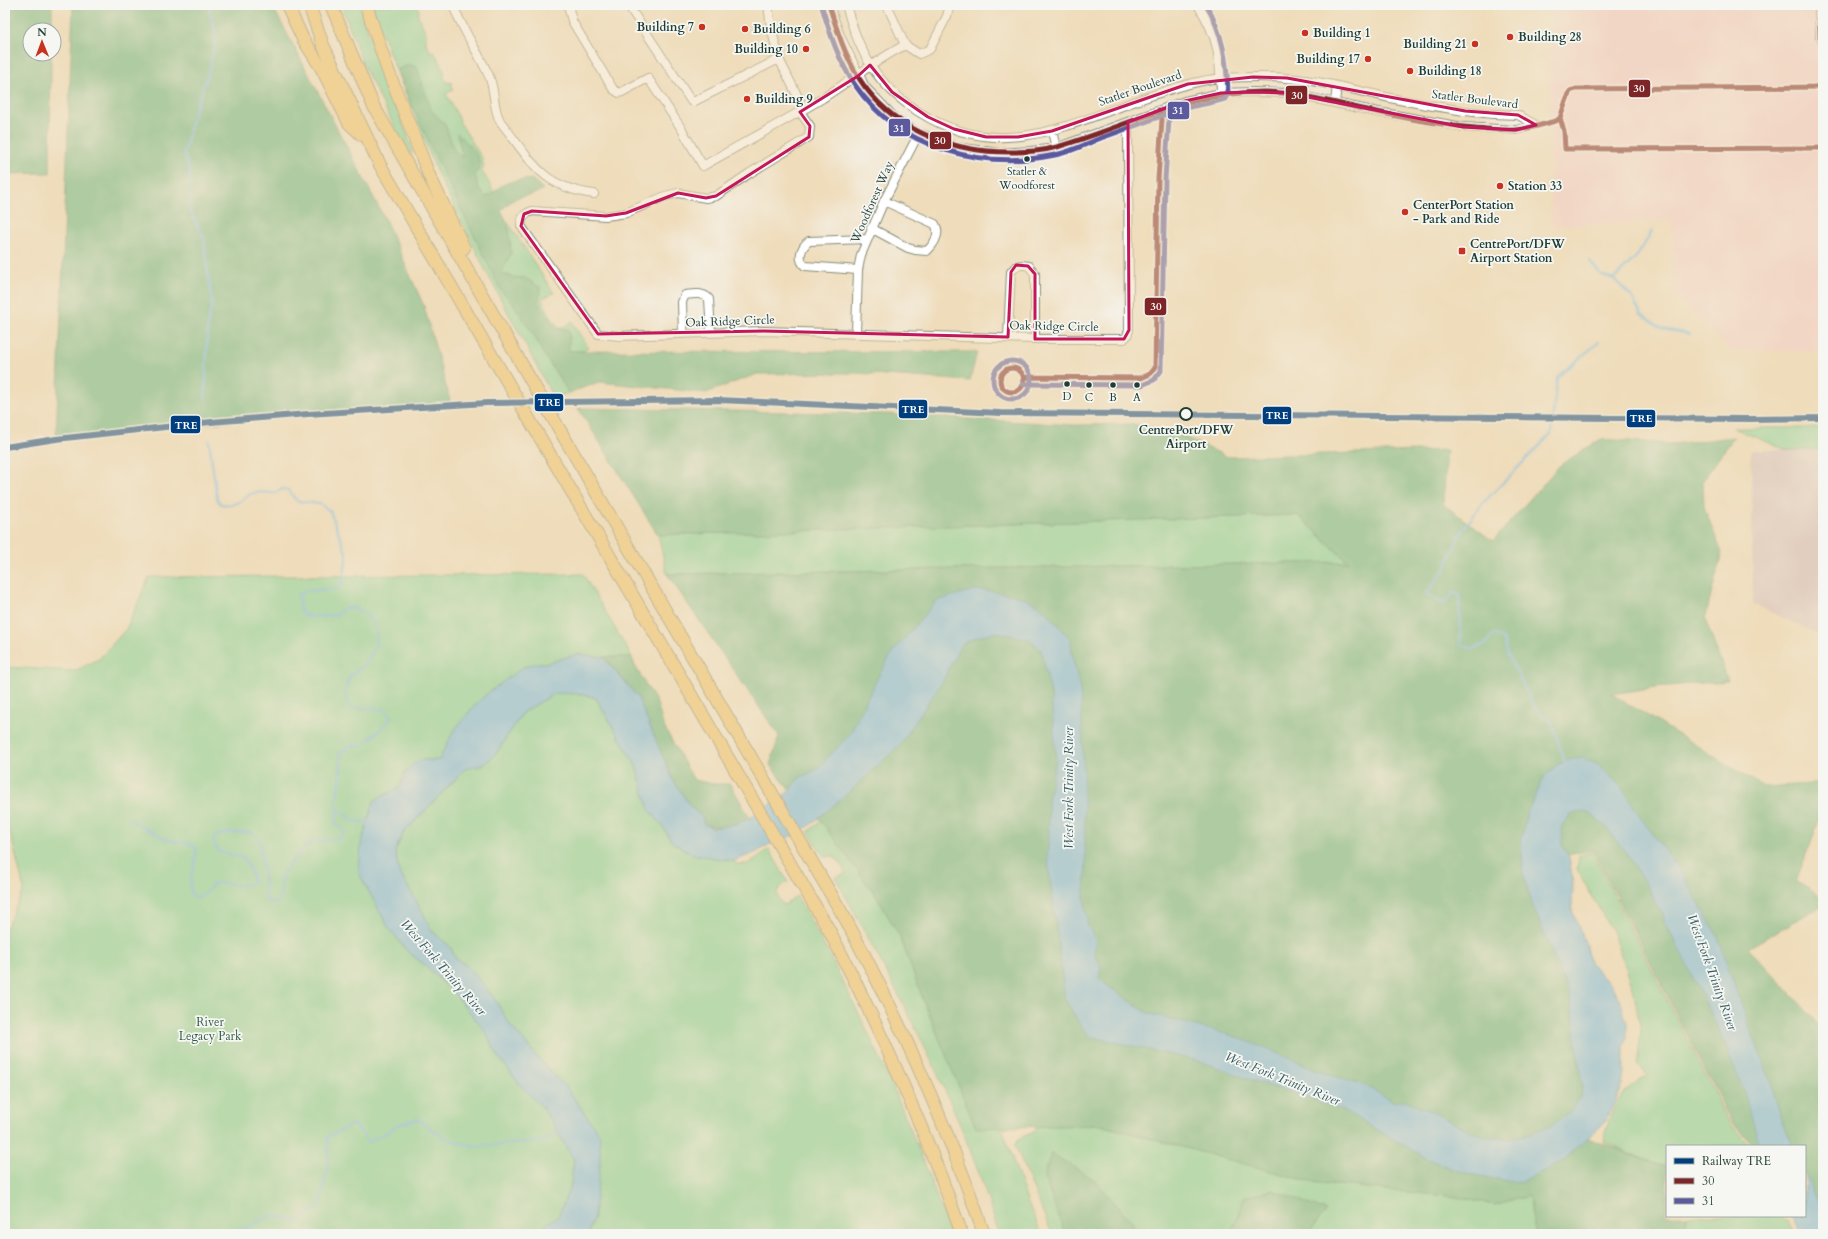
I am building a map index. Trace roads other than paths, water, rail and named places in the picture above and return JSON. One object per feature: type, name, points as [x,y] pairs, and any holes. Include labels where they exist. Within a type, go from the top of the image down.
[{"type":"highway","points":[[287,5],[303,39],[322,69],[349,123],[368,140]]},
{"type":"highway","points":[[308,5],[323,45],[384,172],[727,754],[801,882],[854,978],[902,1080],[941,1175],[962,1234]]},
{"type":"highway","points":[[330,5],[373,105],[471,276],[819,871],[872,968],[921,1072],[959,1166],[984,1234]]},
{"type":"highway","points":[[366,5],[401,106],[429,175],[464,249],[471,276]]},
{"type":"street","points":[[453,5],[460,24],[489,74],[493,88],[495,112],[500,121],[541,173],[560,186],[594,194]]},
{"type":"street","points":[[568,5],[572,21],[613,89],[619,93],[648,78],[681,128],[703,166],[802,110],[858,76],[870,65],[905,45]]},
{"type":"street","points":[[628,5],[691,101],[695,101],[779,59]]},
{"type":"street","points":[[768,5],[771,27],[779,59],[802,110]]},
{"type":"street","name":"Statler Boulevard","points":[[829,5],[840,38],[858,76],[865,87],[896,119],[919,133],[956,147],[986,152],[1031,151],[1056,148],[1184,101],[1221,93],[1288,93],[1378,112],[1463,127],[1516,130],[1536,125],[1518,115],[1465,111],[1398,100],[1337,86],[1287,78],[1221,78],[1188,84],[1155,94],[1052,131],[1018,137],[986,137],[954,129],[928,117],[892,92],[870,65],[851,25],[846,5]]},
{"type":"street","points":[[887,5],[905,45],[919,54],[930,49],[947,16],[950,5]]},
{"type":"street","points":[[1198,5],[1210,24],[1214,37],[1220,60],[1221,93]]},
{"type":"street","points":[[1820,5],[1820,37],[1823,42]]},
{"type":"street","points":[[1335,102],[1337,86]]},
{"type":"street","name":"Oak Ridge Circle","points":[[802,110],[810,126],[809,136],[716,196],[706,198],[678,193],[665,196],[626,213],[606,216],[532,211],[524,214],[521,220],[521,226],[598,334],[619,336],[764,331],[1008,337],[1035,339],[1124,339],[1128,336],[1129,330],[1128,122]]},
{"type":"street","points":[[1052,131],[1056,148]]},
{"type":"street","name":"Woodforest Way","points":[[856,333],[858,270],[861,255],[884,201],[919,133]]},
{"type":"street","points":[[872,228],[915,250],[927,251],[934,245],[938,231],[935,224],[884,201]]},
{"type":"street","points":[[858,270],[805,266],[802,264],[802,251],[809,241],[867,239]]},
{"type":"street","points":[[1008,337],[1011,272],[1015,266],[1018,265],[1029,266],[1035,274],[1035,339]]},
{"type":"street","points":[[683,334],[682,302],[685,295],[695,294],[703,295],[709,299],[711,333]]},
{"type":"water","name":"West Fork Trinity River","points":[[973,590],[991,591],[1020,597],[1038,605],[1048,613],[1071,640],[1072,655],[1081,700],[1086,878],[1084,895],[1088,926],[1096,940],[1094,953],[1101,967],[1099,978],[1105,984],[1148,1013],[1237,1037],[1330,1075],[1362,1084],[1395,1102],[1404,1100],[1427,1109],[1469,1131],[1486,1136],[1507,1139],[1532,1134],[1550,1126],[1572,1110],[1581,1098],[1582,1087],[1571,999],[1532,904],[1523,874],[1521,838],[1527,813],[1544,777],[1558,764],[1572,759],[1583,758],[1600,766],[1622,788],[1643,821],[1680,870],[1718,937],[1738,996],[1771,1082],[1779,1112],[1793,1145],[1760,1145],[1743,1089],[1721,1034],[1650,891],[1630,859],[1606,827],[1594,816],[1585,812],[1570,815],[1562,825],[1562,845],[1569,857],[1573,882],[1572,910],[1586,946],[1589,963],[1610,983],[1621,1003],[1627,1023],[1627,1038],[1624,1047],[1624,1074],[1621,1090],[1605,1122],[1564,1160],[1523,1181],[1507,1182],[1458,1171],[1428,1159],[1346,1112],[1203,1062],[1092,1037],[1082,1028],[1065,999],[1047,854],[1049,838],[1048,800],[1056,760],[1051,694],[1041,650],[1029,639],[994,632],[974,638],[961,645],[942,682],[899,746],[847,794],[809,826],[791,836],[768,845],[757,852],[734,861],[692,854],[672,842],[662,825],[649,810],[636,766],[596,698],[581,694],[556,693],[523,712],[495,755],[483,765],[465,769],[403,833],[395,851],[399,872],[420,907],[431,930],[451,948],[455,958],[468,967],[494,998],[510,1025],[546,1067],[566,1087],[600,1135],[600,1165],[594,1216],[588,1234],[535,1234],[541,1231],[548,1222],[558,1217],[571,1185],[574,1160],[543,1108],[520,1085],[498,1056],[484,1029],[450,989],[426,966],[407,951],[388,927],[359,873],[361,844],[374,801],[400,787],[408,769],[416,762],[439,760],[453,732],[474,706],[489,692],[523,667],[538,663],[547,663],[578,654],[603,657],[637,696],[673,780],[691,807],[702,817],[704,824],[714,828],[736,824],[750,818],[787,793],[799,778],[816,770],[850,734],[879,675],[892,653],[936,601]]},
{"type":"water","points":[[1806,1175],[1823,1213],[1823,1234],[1801,1234],[1793,1217],[1806,1217]]},
{"type":"waterway","points":[[205,398],[208,320],[212,305],[204,239],[190,211],[190,173],[184,153],[195,110],[210,68],[216,37],[208,5]]},
{"type":"waterway","points":[[1614,279],[1638,255],[1652,231]]},
{"type":"waterway","points":[[1590,261],[1601,275],[1614,279],[1631,296],[1641,314],[1663,329],[1690,334]]},
{"type":"waterway","points":[[1565,764],[1552,723],[1536,710],[1507,653],[1504,640],[1494,634],[1486,644],[1473,649],[1461,645],[1459,595],[1454,592],[1444,604],[1426,594],[1445,569],[1460,534],[1483,503],[1551,434],[1557,377],[1599,342]]},
{"type":"waterway","points":[[209,441],[217,499],[221,504],[231,505],[242,501],[250,494],[257,492],[274,493],[283,489],[288,490],[297,501],[320,504],[330,511],[347,555],[342,586],[331,590],[314,590],[303,592],[298,596],[301,613],[310,617],[336,615],[345,608],[353,608],[362,611],[371,619],[377,632],[375,646],[366,664],[350,676],[345,690],[346,700],[352,708],[373,708],[385,710],[391,717],[382,728],[363,745],[349,746],[340,753],[341,775],[336,803],[338,808],[351,820],[370,823]]},
{"type":"waterway","points":[[129,819],[167,840],[187,843],[196,848],[190,884],[192,896],[196,897],[202,896],[213,884],[223,883],[243,886],[253,883],[252,874],[244,858],[219,851],[213,842],[215,836],[226,833],[252,832],[260,841],[266,899],[271,903],[278,902],[281,894],[281,876],[299,853],[310,843],[340,838],[343,834],[343,828],[335,823],[338,808]]},
{"type":"waterway","points":[[204,1234],[246,1228],[271,1215],[299,1220],[320,1206],[328,1166],[328,1137],[354,1124],[369,1142],[397,1125],[417,1119],[447,1139],[474,1146],[542,1142],[561,1132]]},
{"type":"rail line","name":"TRE","points":[[5,447],[56,439],[211,422],[308,414],[487,403],[718,400],[1001,413],[1750,419],[1823,418]]},
{"type":"place","name":"Building 7","points":[[702,27]]},
{"type":"place","name":"Building 6","points":[[745,29]]},
{"type":"place","name":"Building 1","points":[[1305,33]]},
{"type":"place","name":"Building 28","points":[[1510,37]]},
{"type":"place","name":"Building 21","points":[[1475,44]]},
{"type":"place","name":"Building 10","points":[[806,49]]},
{"type":"place","name":"Building 17","points":[[1368,59]]},
{"type":"place","name":"Building 18","points":[[1410,71]]},
{"type":"place","name":"Building 9","points":[[747,99]]},
{"type":"place","name":"Statler & Woodforest","points":[[1027,159]]},
{"type":"place","name":"Station 33","points":[[1500,186]]},
{"type":"place","name":"CenterPort Station - Park and Ride","points":[[1405,212]]},
{"type":"place","name":"CentrePort/DFW Airport Station","points":[[1462,251]]},
{"type":"place","name":"D","points":[[1067,384]]},
{"type":"place","name":"C","points":[[1089,385]]},
{"type":"place","name":"B","points":[[1113,385]]},
{"type":"place","name":"A","points":[[1137,385]]},
{"type":"place","name":"CentrePort/DFW Airport","points":[[1186,414]]},
{"type":"park label","name":"River Legacy Park","points":[[210,1029]]}]
